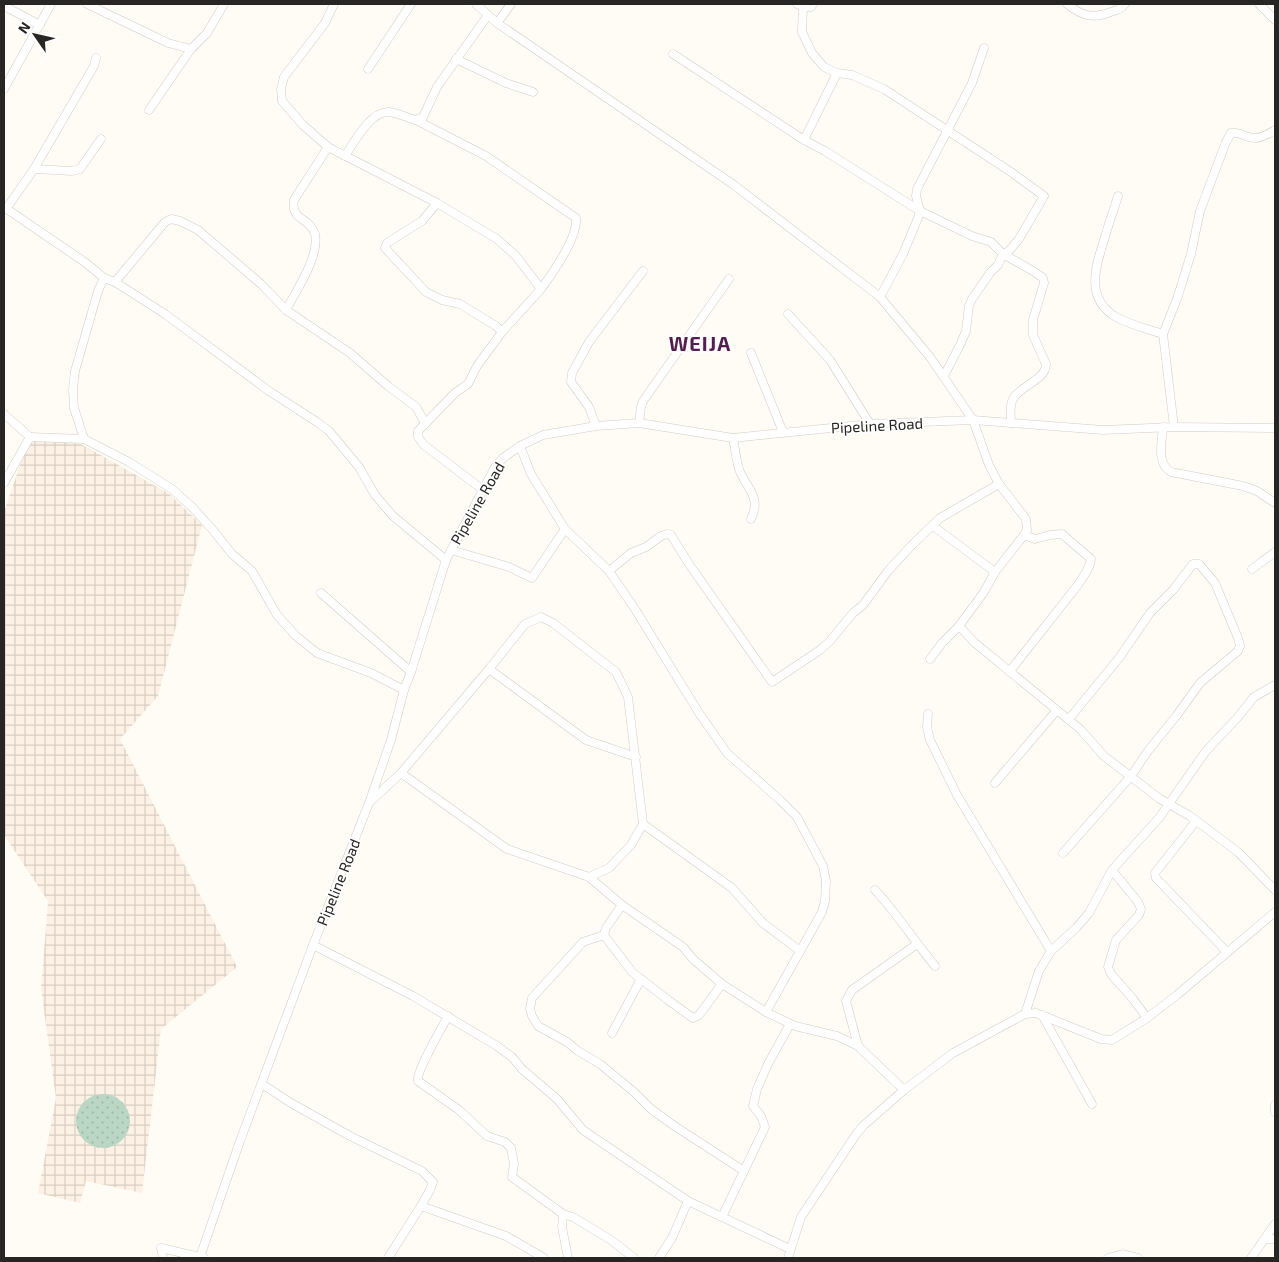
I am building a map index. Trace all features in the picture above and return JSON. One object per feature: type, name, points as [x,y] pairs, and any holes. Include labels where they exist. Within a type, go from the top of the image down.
[{"type":"street","points":[[4,89],[51,4]]},
{"type":"street","points":[[87,4],[168,42],[191,49]]},
{"type":"street","points":[[149,110],[191,49],[207,33],[224,4]]},
{"type":"street","points":[[334,4],[325,23],[284,77],[281,90],[282,100],[293,114],[328,147],[437,203],[497,239],[516,256],[541,289]]},
{"type":"street","points":[[368,69],[411,4]]},
{"type":"street","points":[[476,4],[497,23],[734,185],[880,297],[944,376],[973,420],[989,465],[999,484],[1026,518],[1027,530],[995,572],[984,592],[959,626],[942,643],[930,659]]},
{"type":"street","points":[[497,23],[511,4]]},
{"type":"street","points":[[813,4],[811,7],[800,5],[802,32],[812,54],[824,67],[837,73],[852,75],[884,89],[1044,196],[1019,239],[1009,251],[1003,254],[998,265],[972,299],[969,306],[966,331],[944,376]]},
{"type":"street","points":[[1067,4],[1078,13],[1098,17],[1121,8],[1125,4]]},
{"type":"street","points":[[1259,4],[1275,20]]},
{"type":"street","points":[[4,6],[40,25]]},
{"type":"street","points":[[416,120],[423,117],[432,95],[488,15]]},
{"type":"street","points":[[880,297],[903,254],[920,211],[916,196],[917,189],[972,83],[984,48]]},
{"type":"street","points":[[672,54],[804,140],[825,151],[920,211],[972,236],[991,242],[1003,254],[1043,278],[1044,283],[1033,320],[1033,335],[1046,368],[1042,375],[1020,390],[1013,399],[1010,408],[1011,423]]},
{"type":"street","points":[[96,58],[94,66],[34,170],[5,208],[86,263],[104,278],[115,282],[164,314],[269,391],[318,422],[329,431],[359,467],[375,495],[393,516],[446,560]]},
{"type":"street","points":[[456,59],[506,83],[533,92]]},
{"type":"street","points":[[804,140],[837,73]]},
{"type":"street","points":[[344,156],[365,126],[378,114],[390,112],[416,120],[486,156],[576,218],[577,224],[565,252],[541,289],[502,332],[477,366],[468,384],[455,393],[418,431],[418,437],[424,445],[483,490]]},
{"type":"street","points":[[1174,427],[1164,334],[1191,254],[1200,211],[1231,133],[1236,132],[1258,138],[1275,130]]},
{"type":"street","points":[[34,170],[72,171],[80,169],[101,139]]},
{"type":"street","points":[[286,310],[313,257],[316,247],[314,234],[310,226],[296,215],[292,209],[294,200],[328,147]]},
{"type":"street","points":[[1118,196],[1096,267],[1094,280],[1096,290],[1100,301],[1117,318],[1164,334]]},
{"type":"street","points":[[437,203],[422,221],[387,243],[385,248],[426,292],[442,300],[460,304],[496,326],[502,332]]},
{"type":"street","points":[[115,282],[166,222],[171,219],[180,221],[198,230],[225,252],[261,284],[286,310],[350,353],[416,407],[425,423]]},
{"type":"street","points":[[596,426],[589,407],[571,382],[572,373],[589,342],[644,271]]},
{"type":"street","points":[[84,439],[74,408],[73,389],[75,371],[98,291],[104,278]]},
{"type":"street","points":[[639,423],[641,407],[644,401],[729,279]]},
{"type":"street","points":[[788,314],[830,360],[870,424]]},
{"type":"street","points":[[751,353],[783,432]]},
{"type":"street","points":[[4,414],[30,437],[84,439],[108,450],[172,489],[212,529],[232,554],[252,571],[278,615],[296,636],[316,653],[370,673],[404,690]]},
{"type":"street","name":"Pipeline Road","points":[[202,1257],[240,1141],[312,945],[369,803],[391,740],[404,690],[446,560],[495,467],[503,458],[520,446],[543,435],[596,426],[639,423],[733,438],[870,424],[973,420],[1103,430],[1163,427],[1275,428]]},
{"type":"street","points":[[1163,427],[1162,464],[1165,469],[1171,472],[1243,486],[1257,491],[1275,503]]},
{"type":"street","points":[[4,483],[30,437]]},
{"type":"street","points":[[733,438],[739,469],[756,501],[751,519]]},
{"type":"street","points":[[520,446],[531,474],[565,529],[609,571],[635,609],[699,713],[727,753],[797,817],[823,866],[826,881],[823,906],[766,1012]]},
{"type":"street","points":[[609,571],[631,554],[646,547],[660,536],[671,535],[689,564],[772,682],[820,650],[853,613],[863,605],[888,571],[940,518],[999,484]]},
{"type":"street","points":[[933,526],[995,572]]},
{"type":"street","points":[[451,550],[509,567],[532,578],[565,529]]},
{"type":"street","points":[[1010,672],[1077,586],[1087,571],[1091,559],[1062,534],[1035,539],[1024,536]]},
{"type":"street","points":[[1252,569],[1275,552]]},
{"type":"street","points":[[1063,853],[1131,776],[1200,683],[1238,651],[1240,646],[1238,638],[1215,583],[1199,564],[1192,564],[1187,569],[1172,590],[1150,613],[1119,658],[1069,719]]},
{"type":"street","points":[[321,593],[411,672]]},
{"type":"street","points":[[369,803],[401,773],[525,624],[541,618],[553,623],[616,672],[628,697],[643,824],[631,845],[609,868],[589,878]]},
{"type":"street","points":[[959,626],[975,643],[1069,719],[1104,756],[1160,799],[1196,821],[1239,854],[1275,890]]},
{"type":"street","points":[[489,669],[586,740],[636,758]]},
{"type":"street","points":[[1025,1014],[1039,971],[1051,951],[1070,935],[1089,913],[1112,870],[1159,818],[1206,751],[1254,697],[1275,685]]},
{"type":"street","points":[[995,782],[1057,710]]},
{"type":"street","points":[[928,714],[927,727],[930,740],[957,796],[1051,951]]},
{"type":"street","points":[[401,773],[507,849],[589,878],[622,905],[683,947],[692,959],[722,984],[766,1012],[790,1024],[837,1036],[858,1046],[904,1090]]},
{"type":"street","points":[[1196,821],[1155,873],[1156,878],[1227,952]]},
{"type":"street","points":[[643,824],[732,888],[762,923],[800,951]]},
{"type":"street","points":[[1112,870],[1138,902],[1141,909],[1139,915],[1116,940],[1108,967],[1111,974],[1147,1018]]},
{"type":"street","points":[[875,890],[890,906],[916,944],[935,966]]},
{"type":"street","points":[[604,935],[606,928],[622,905]]},
{"type":"street","points":[[788,1258],[801,1217],[857,1133],[904,1090],[953,1053],[1025,1014],[1036,1013],[1106,1040],[1117,1037],[1147,1018],[1177,995],[1275,912]]},
{"type":"street","points":[[604,935],[632,972],[693,1018],[699,1015],[722,984]]},
{"type":"street","points":[[604,935],[587,939],[576,948],[564,964],[532,998],[530,1004],[532,1016],[538,1026],[600,1064],[630,1089],[651,1110],[744,1171]]},
{"type":"street","points":[[858,1046],[846,1001],[848,995],[852,990],[916,944]]},
{"type":"street","points":[[312,945],[413,996],[505,1050],[522,1069],[556,1099],[584,1130],[688,1201],[790,1249]]},
{"type":"street","points":[[612,1033],[641,980]]},
{"type":"street","points":[[1042,1015],[1092,1104]]},
{"type":"street","points":[[448,1016],[422,1067],[417,1078],[418,1081],[458,1110],[488,1136],[505,1142],[511,1148],[514,1164],[512,1177],[563,1214],[574,1217],[611,1240],[634,1258]]},
{"type":"street","points":[[722,1217],[765,1127],[762,1116],[753,1106],[757,1089],[768,1064],[790,1024]]},
{"type":"street","points":[[262,1084],[291,1103],[350,1136],[422,1172],[432,1182],[430,1190],[421,1206],[388,1258]]},
{"type":"street","points":[[1275,1104],[1275,1112]]},
{"type":"street","points":[[660,1258],[672,1238],[688,1201]]},
{"type":"street","points":[[421,1206],[501,1233],[544,1258]]},
{"type":"street","points":[[563,1214],[562,1227],[568,1258]]},
{"type":"street","points":[[1251,1258],[1275,1224]]},
{"type":"street","points":[[1265,1239],[1275,1239]]},
{"type":"street","points":[[163,1258],[162,1248],[202,1257]]},
{"type":"street","points":[[1108,1258],[1123,1254],[1138,1258]]},
{"type":"shaded area","points":[[29,439],[81,444],[168,493],[202,525],[158,696],[120,739],[237,967],[161,1029],[142,1193],[86,1181],[80,1203],[38,1193],[56,1098],[41,989],[48,901],[4,835],[4,512]]},
{"type":"green space","points":[[98,1094],[108,1094],[118,1098],[126,1106],[130,1121],[126,1136],[118,1144],[108,1148],[98,1148],[88,1144],[80,1136],[76,1126],[76,1116],[80,1106],[88,1098]]},
{"type":"district","name":"WEIJA","points":[[700,343]]}]
